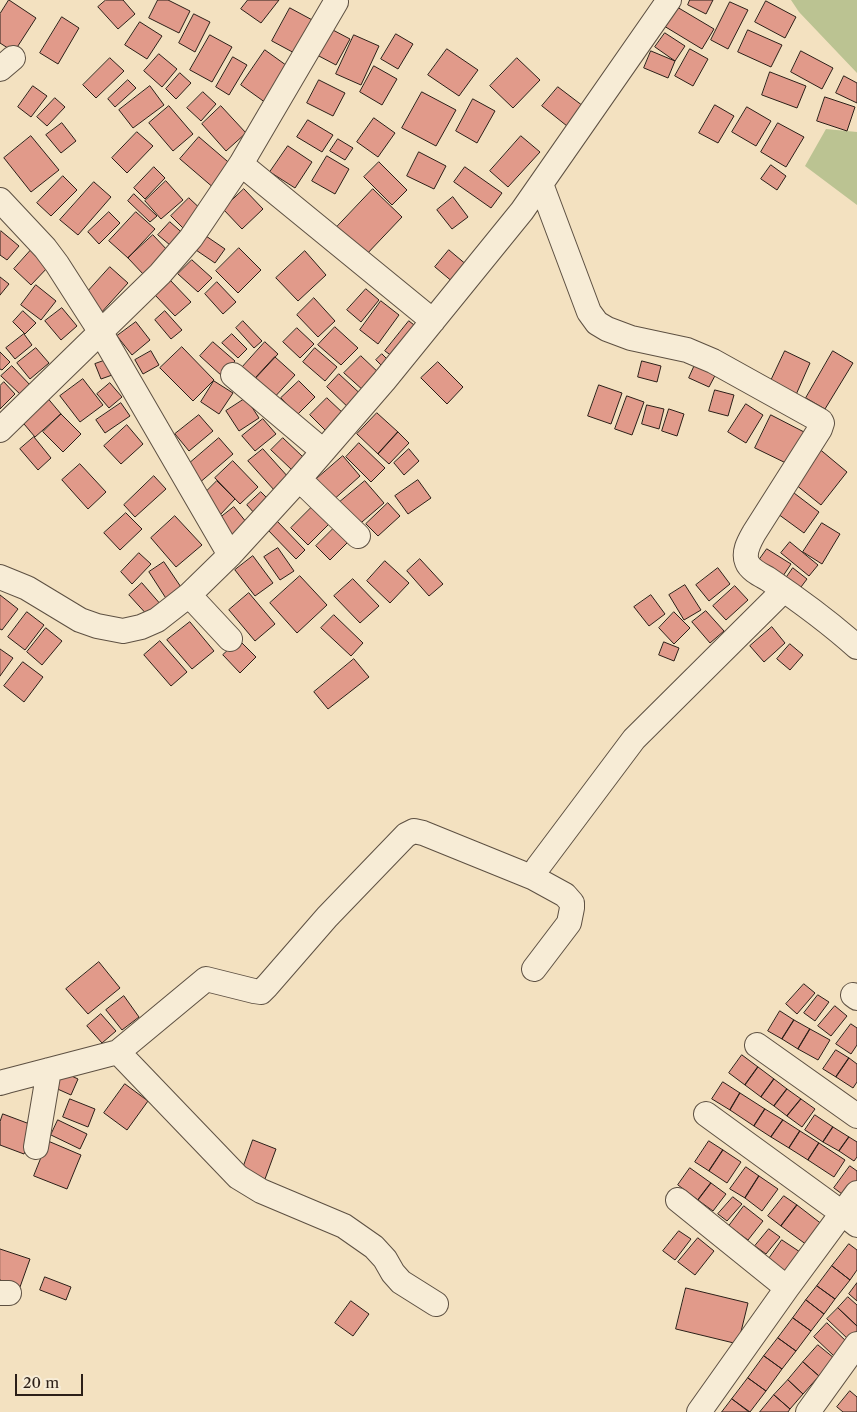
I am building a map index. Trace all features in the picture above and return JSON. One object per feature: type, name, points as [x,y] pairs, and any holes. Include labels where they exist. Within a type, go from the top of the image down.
[{"type":"street","points":[[0,577],[26,588],[80,620],[96,626],[123,631],[141,627],[157,620],[189,595],[230,555],[384,381],[522,211],[669,0]]},
{"type":"street","points":[[0,430],[160,274],[178,254],[206,218],[241,164],[336,2]]},
{"type":"street","points":[[241,164],[433,321]]},
{"type":"street","points":[[541,184],[589,312],[597,323],[631,338],[687,350],[713,361],[821,421],[820,429],[746,548],[747,563],[754,571],[784,590],[836,628],[857,647]]},
{"type":"street","points":[[0,200],[51,256],[100,331],[230,555]]},
{"type":"street","points":[[233,375],[323,451]]},
{"type":"street","points":[[299,479],[358,536]]},
{"type":"street","points":[[534,878],[538,867],[634,739],[784,590]]},
{"type":"street","points":[[189,595],[230,639]]},
{"type":"street","points":[[0,1084],[118,1052],[206,980],[261,992],[327,917],[406,835],[414,831],[534,878],[565,895],[572,903],[569,923],[534,969]]},
{"type":"street","points":[[757,1045],[857,1116]]},
{"type":"street","points":[[118,1052],[238,1177],[261,1191],[344,1226],[374,1247],[401,1282],[436,1304]]},
{"type":"street","points":[[36,1147],[49,1070]]},
{"type":"street","points":[[706,1114],[850,1219]]},
{"type":"street","points":[[699,1412],[787,1288],[850,1219],[857,1193]]},
{"type":"street","points":[[678,1200],[787,1288]]},
{"type":"street","points":[[808,1412],[857,1344]]},
{"type":"green space","points":[[791,0],[857,0],[857,73],[799,12]]},
{"type":"green space","points":[[826,129],[857,132],[857,205],[805,166]]},
{"type":"building","points":[[9,0],[36,18],[14,52],[0,43],[0,14]]},
{"type":"building","points":[[106,0],[123,0],[135,14],[118,29],[98,7]]},
{"type":"building","points":[[158,0],[168,0],[190,11],[179,33],[149,18]]},
{"type":"building","points":[[248,0],[279,0],[261,23],[241,9]]},
{"type":"building","points":[[690,0],[713,0],[706,14],[688,5]]},
{"type":"building","points":[[766,1],[796,17],[785,38],[755,22]]},
{"type":"building","points":[[730,2],[748,10],[728,49],[711,40]]},
{"type":"building","points":[[677,7],[714,29],[702,49],[664,26]]},
{"type":"building","points":[[290,8],[316,22],[298,55],[272,41]]},
{"type":"building","points":[[194,14],[210,22],[195,52],[179,43]]},
{"type":"building","points":[[62,17],[79,28],[58,64],[40,53]]},
{"type":"building","points":[[140,22],[162,36],[147,59],[125,45]]},
{"type":"building","points":[[331,29],[350,39],[336,65],[317,55]]},
{"type":"building","points":[[748,30],[782,45],[771,67],[738,52]]},
{"type":"building","points":[[665,33],[685,46],[675,61],[655,47]]},
{"type":"building","points":[[396,34],[413,44],[398,69],[381,59]]},
{"type":"building","points":[[210,35],[232,47],[212,82],[190,70]]},
{"type":"building","points":[[354,35],[379,46],[361,85],[336,74]]},
{"type":"building","points":[[447,49],[478,70],[459,96],[428,75]]},
{"type":"building","points":[[690,49],[708,59],[693,86],[675,76]]},
{"type":"building","points":[[265,50],[290,68],[266,103],[241,85]]},
{"type":"building","points":[[651,51],[675,61],[668,78],[644,68]]},
{"type":"building","points":[[801,51],[833,68],[822,89],[791,72]]},
{"type":"building","points":[[159,54],[177,69],[162,87],[144,71]]},
{"type":"building","points":[[233,57],[247,65],[229,95],[216,87]]},
{"type":"building","points":[[110,58],[124,71],[96,98],[83,85]]},
{"type":"building","points":[[517,58],[540,80],[513,108],[490,86]]},
{"type":"building","points":[[374,66],[397,79],[382,105],[360,92]]},
{"type":"building","points":[[770,72],[806,86],[797,108],[762,95]]},
{"type":"building","points":[[180,73],[191,83],[176,99],[166,89]]},
{"type":"building","points":[[844,76],[857,83],[857,103],[836,93]]},
{"type":"building","points":[[128,80],[136,88],[115,107],[108,99]]},
{"type":"building","points":[[319,80],[345,93],[333,116],[307,103]]},
{"type":"building","points":[[33,86],[47,96],[31,117],[18,107]]},
{"type":"building","points":[[150,86],[164,105],[133,128],[119,110]]},
{"type":"building","points":[[558,87],[583,106],[567,126],[542,106]]},
{"type":"building","points":[[203,92],[216,104],[201,121],[187,108]]},
{"type":"building","points":[[422,92],[456,110],[436,146],[402,128]]},
{"type":"building","points":[[825,97],[855,107],[847,131],[817,121]]},
{"type":"building","points":[[55,98],[65,107],[47,126],[37,117]]},
{"type":"building","points":[[473,99],[495,111],[477,143],[456,131]]},
{"type":"building","points":[[715,105],[734,116],[718,143],[699,133]]},
{"type":"building","points":[[169,106],[193,134],[173,151],[149,123]]},
{"type":"building","points":[[221,106],[246,133],[226,151],[202,124]]},
{"type":"building","points":[[747,107],[771,121],[756,146],[732,132]]},
{"type":"building","points":[[374,118],[395,133],[378,157],[357,142]]},
{"type":"building","points":[[308,120],[333,135],[322,152],[297,137]]},
{"type":"building","points":[[62,123],[76,141],[61,153],[46,135]]},
{"type":"building","points":[[778,123],[804,137],[786,167],[761,152]]},
{"type":"building","points":[[137,132],[153,146],[127,173],[112,158]]},
{"type":"building","points":[[31,136],[59,170],[31,192],[4,158]]},
{"type":"building","points":[[521,136],[540,152],[508,187],[490,171]]},
{"type":"building","points":[[199,137],[234,167],[215,189],[180,159]]},
{"type":"building","points":[[338,139],[353,148],[345,160],[330,151]]},
{"type":"building","points":[[288,146],[312,162],[295,188],[270,172]]},
{"type":"building","points":[[419,152],[446,166],[434,189],[407,176]]},
{"type":"building","points":[[327,156],[349,169],[335,194],[312,181]]},
{"type":"building","points":[[379,162],[407,190],[392,205],[364,177]]},
{"type":"building","points":[[771,165],[786,176],[777,190],[761,179]]},
{"type":"building","points":[[154,167],[165,178],[145,199],[134,188]]},
{"type":"building","points":[[465,167],[502,193],[491,208],[454,182]]},
{"type":"building","points":[[63,176],[77,190],[51,216],[37,203]]},
{"type":"building","points":[[166,181],[183,200],[161,219],[145,201]]},
{"type":"building","points":[[94,182],[111,197],[78,235],[60,220]]},
{"type":"building","points":[[244,189],[263,209],[242,229],[223,209]]},
{"type":"building","points":[[373,189],[402,217],[364,257],[335,229]]},
{"type":"building","points":[[134,194],[157,216],[150,222],[128,201]]},
{"type":"building","points":[[453,197],[468,217],[452,229],[437,210]]},
{"type":"building","points":[[189,198],[206,214],[188,233],[171,216]]},
{"type":"building","points":[[109,212],[120,223],[99,244],[88,232]]},
{"type":"building","points":[[136,212],[155,229],[128,258],[109,241]]},
{"type":"building","points":[[170,222],[187,237],[176,250],[158,235]]},
{"type":"building","points":[[1,231],[19,246],[7,260],[0,255]]},
{"type":"building","points":[[203,234],[225,249],[215,263],[193,248]]},
{"type":"building","points":[[153,235],[169,252],[144,275],[128,258]]},
{"type":"building","points":[[239,248],[261,270],[238,293],[216,271]]},
{"type":"building","points":[[31,250],[49,266],[31,285],[14,269]]},
{"type":"building","points":[[449,250],[468,266],[454,283],[435,267]]},
{"type":"building","points":[[305,251],[326,275],[298,301],[276,278]]},
{"type":"building","points":[[192,260],[212,278],[198,292],[178,274]]},
{"type":"building","points":[[110,267],[128,283],[100,314],[82,298]]},
{"type":"building","points":[[0,277],[9,284],[0,295]]},
{"type":"building","points":[[170,280],[191,302],[175,316],[155,295]]},
{"type":"building","points":[[217,282],[236,302],[223,314],[205,294]]},
{"type":"building","points":[[36,285],[56,301],[41,320],[21,305]]},
{"type":"building","points":[[366,289],[379,300],[361,322],[347,310]]},
{"type":"building","points":[[314,298],[335,321],[318,337],[297,315]]},
{"type":"building","points":[[381,301],[399,315],[378,344],[360,330]]},
{"type":"building","points":[[62,308],[77,326],[61,340],[45,321]]},
{"type":"building","points":[[23,311],[36,323],[25,334],[13,322]]},
{"type":"building","points":[[165,311],[182,330],[171,339],[155,320]]},
{"type":"building","points":[[243,321],[262,341],[254,348],[236,328]]},
{"type":"building","points":[[409,321],[423,332],[400,362],[385,351]]},
{"type":"building","points":[[136,322],[150,340],[132,355],[117,336]]},
{"type":"building","points":[[335,327],[358,348],[341,365],[318,345]]},
{"type":"building","points":[[297,328],[314,344],[300,358],[283,342]]},
{"type":"building","points":[[24,334],[32,345],[15,359],[6,348]]},
{"type":"building","points":[[232,334],[247,349],[238,358],[222,343]]},
{"type":"building","points":[[213,342],[235,361],[222,376],[200,356]]},
{"type":"building","points":[[265,342],[278,354],[251,383],[238,372]]},
{"type":"building","points":[[182,347],[214,380],[193,401],[160,368]]},
{"type":"building","points":[[36,348],[49,363],[30,379],[17,363]]},
{"type":"building","points":[[315,348],[337,367],[325,381],[303,362]]},
{"type":"building","points":[[151,351],[159,365],[143,374],[135,360]]},
{"type":"building","points":[[785,351],[810,363],[795,397],[769,385]]},
{"type":"building","points":[[833,351],[853,363],[825,409],[806,398]]},
{"type":"building","points":[[0,352],[10,362],[2,370],[0,369]]},
{"type":"building","points":[[382,354],[395,367],[389,373],[376,360]]},
{"type":"building","points":[[361,356],[380,374],[364,391],[344,373]]},
{"type":"building","points":[[275,357],[295,375],[271,401],[251,383]]},
{"type":"building","points":[[698,358],[719,368],[709,387],[689,378]]},
{"type":"building","points":[[109,359],[115,374],[101,379],[95,364]]},
{"type":"building","points":[[642,361],[661,366],[657,382],[638,377]]},
{"type":"building","points":[[438,362],[463,387],[447,404],[421,378]]},
{"type":"building","points":[[12,366],[31,386],[21,395],[1,376]]},
{"type":"building","points":[[339,374],[366,399],[353,412],[327,387]]},
{"type":"building","points":[[83,379],[103,405],[80,422],[60,396]]},
{"type":"building","points":[[214,381],[233,393],[219,414],[201,402]]},
{"type":"building","points":[[299,381],[315,397],[297,415],[281,398]]},
{"type":"building","points":[[4,382],[15,394],[0,409],[0,386]]},
{"type":"building","points":[[110,383],[122,397],[109,408],[97,394]]},
{"type":"building","points":[[599,385],[622,393],[611,424],[588,416]]},
{"type":"building","points":[[715,390],[734,395],[728,416],[709,411]]},
{"type":"building","points":[[45,395],[61,414],[35,437],[19,418]]},
{"type":"building","points":[[627,396],[644,402],[632,435],[615,429]]},
{"type":"building","points":[[246,398],[259,418],[239,431],[226,411]]},
{"type":"building","points":[[327,398],[345,415],[328,433],[310,415]]},
{"type":"building","points":[[121,403],[130,416],[105,433],[96,420]]},
{"type":"building","points":[[746,404],[763,415],[746,443],[728,432]]},
{"type":"building","points":[[647,405],[664,409],[659,429],[642,424]]},
{"type":"building","points":[[669,409],[684,414],[677,436],[662,431]]},
{"type":"building","points":[[377,413],[398,432],[378,454],[357,434]]},
{"type":"building","points":[[61,414],[81,434],[63,452],[43,432]]},
{"type":"building","points":[[199,415],[213,431],[189,451],[175,434]]},
{"type":"building","points":[[771,415],[806,433],[790,465],[755,448]]},
{"type":"building","points":[[263,419],[276,434],[255,451],[242,436]]},
{"type":"building","points":[[127,425],[143,444],[121,464],[104,446]]},
{"type":"building","points":[[398,432],[409,443],[389,464],[378,454]]},
{"type":"building","points":[[34,437],[51,458],[38,470],[20,449]]},
{"type":"building","points":[[219,438],[233,454],[198,484],[184,468]]},
{"type":"building","points":[[283,438],[303,457],[292,470],[271,450]]},
{"type":"building","points":[[359,443],[385,468],[371,482],[346,457]]},
{"type":"building","points":[[817,447],[847,472],[821,505],[790,480]]},
{"type":"building","points":[[263,449],[289,478],[275,491],[248,461]]},
{"type":"building","points":[[409,449],[419,461],[404,475],[394,463]]},
{"type":"building","points":[[343,456],[360,476],[331,502],[313,482]]},
{"type":"building","points":[[233,461],[258,487],[240,504],[215,478]]},
{"type":"building","points":[[80,464],[106,492],[88,509],[62,480]]},
{"type":"building","points":[[154,476],[166,489],[135,517],[124,505]]},
{"type":"building","points":[[418,480],[431,498],[408,514],[395,496]]},
{"type":"building","points":[[217,481],[235,499],[220,515],[201,497]]},
{"type":"building","points":[[365,481],[384,503],[355,528],[335,506]]},
{"type":"building","points":[[261,492],[270,501],[255,514],[247,505]]},
{"type":"building","points":[[794,493],[819,512],[804,533],[778,514]]},
{"type":"building","points":[[318,501],[335,518],[308,545],[291,528]]},
{"type":"building","points":[[388,503],[400,516],[378,536],[366,524]]},
{"type":"building","points":[[234,507],[251,528],[233,543],[216,521]]},
{"type":"building","points":[[126,513],[142,529],[120,550],[104,533]]},
{"type":"building","points":[[175,516],[202,545],[176,567],[151,538]]},
{"type":"building","points":[[276,520],[305,550],[296,559],[267,529]]},
{"type":"building","points":[[822,523],[840,534],[822,564],[803,552]]},
{"type":"building","points":[[336,526],[350,540],[330,560],[316,546]]},
{"type":"building","points":[[790,542],[818,565],[809,576],[781,553]]},
{"type":"building","points":[[278,548],[294,571],[280,580],[264,557]]},
{"type":"building","points":[[767,549],[791,564],[781,579],[757,563]]},
{"type":"building","points":[[139,553],[151,564],[132,584],[121,572]]},
{"type":"building","points":[[253,556],[273,583],[255,596],[235,570]]},
{"type":"building","points":[[420,559],[443,584],[429,596],[407,571]]},
{"type":"building","points":[[385,561],[409,583],[390,603],[367,581]]},
{"type":"building","points":[[164,562],[185,593],[169,603],[149,572]]},
{"type":"building","points":[[718,568],[730,584],[709,601],[696,585]]},
{"type":"building","points":[[793,568],[807,579],[798,591],[784,581]]},
{"type":"building","points":[[300,576],[327,605],[297,633],[270,603]]},
{"type":"building","points":[[353,579],[379,606],[360,623],[334,596]]},
{"type":"building","points":[[142,583],[162,606],[150,618],[129,595]]},
{"type":"building","points":[[685,585],[701,610],[684,620],[669,595]]},
{"type":"building","points":[[735,586],[748,600],[726,620],[713,606]]},
{"type":"building","points":[[249,593],[275,624],[255,641],[229,610]]},
{"type":"building","points":[[0,595],[18,609],[2,630],[0,629]]},
{"type":"building","points":[[651,595],[665,614],[649,626],[634,607]]},
{"type":"building","points":[[706,611],[724,631],[710,643],[692,622]]},
{"type":"building","points":[[27,612],[44,625],[25,650],[8,637]]},
{"type":"building","points":[[674,612],[690,628],[674,644],[659,628]]},
{"type":"building","points":[[334,615],[363,643],[351,656],[321,628]]},
{"type":"building","points":[[190,622],[214,651],[192,669],[167,640]]},
{"type":"building","points":[[772,627],[785,643],[764,662],[750,646]]},
{"type":"building","points":[[46,628],[62,641],[42,665],[27,652]]},
{"type":"building","points":[[239,640],[256,657],[240,673],[223,655]]},
{"type":"building","points":[[160,641],[187,672],[171,686],[144,655]]},
{"type":"building","points":[[664,642],[679,648],[674,661],[659,655]]},
{"type":"building","points":[[790,644],[803,655],[790,670],[777,659]]},
{"type":"building","points":[[0,649],[13,658],[0,676]]},
{"type":"building","points":[[354,659],[369,677],[328,709],[314,692]]},
{"type":"building","points":[[23,662],[43,677],[24,702],[4,686]]},
{"type":"building","points":[[99,962],[120,988],[88,1014],[66,989]]},
{"type":"building","points":[[804,984],[815,993],[797,1014],[786,1004]]},
{"type":"building","points":[[818,995],[829,1002],[815,1021],[804,1013]]},
{"type":"building","points":[[124,996],[139,1017],[122,1030],[106,1010]]},
{"type":"building","points":[[835,1006],[847,1016],[831,1036],[818,1026]]},
{"type":"building","points":[[780,1011],[794,1020],[782,1039],[768,1031]]},
{"type":"building","points":[[101,1014],[116,1031],[102,1043],[87,1026]]},
{"type":"building","points":[[794,1020],[810,1029],[798,1049],[782,1039]]},
{"type":"building","points":[[851,1024],[857,1028],[857,1045],[851,1054],[836,1044]]},
{"type":"building","points":[[810,1029],[830,1040],[818,1060],[798,1049]]},
{"type":"building","points":[[836,1050],[849,1058],[836,1077],[823,1069]]},
{"type":"building","points":[[742,1055],[758,1067],[745,1085],[729,1073]]},
{"type":"building","points":[[849,1058],[857,1064],[857,1082],[853,1088],[836,1077]]},
{"type":"building","points":[[758,1067],[774,1079],[761,1097],[745,1085]]},
{"type":"building","points":[[61,1071],[78,1079],[71,1095],[53,1087]]},
{"type":"building","points":[[774,1079],[787,1089],[774,1106],[761,1097]]},
{"type":"building","points":[[723,1082],[740,1093],[730,1110],[712,1099]]},
{"type":"building","points":[[125,1084],[148,1101],[127,1130],[104,1113]]},
{"type":"building","points":[[787,1089],[801,1099],[787,1116],[774,1106]]},
{"type":"building","points":[[740,1093],[765,1109],[754,1126],[730,1110]]},
{"type":"building","points":[[70,1099],[95,1109],[88,1127],[63,1117]]},
{"type":"building","points":[[801,1099],[815,1109],[802,1127],[787,1116]]},
{"type":"building","points":[[765,1109],[783,1120],[771,1137],[754,1126]]},
{"type":"building","points":[[3,1114],[35,1126],[24,1154],[0,1145],[0,1122]]},
{"type":"building","points":[[815,1115],[833,1127],[823,1142],[805,1130]]},
{"type":"building","points":[[58,1120],[87,1134],[80,1149],[51,1135]]},
{"type":"building","points":[[783,1120],[800,1131],[789,1148],[771,1137]]},
{"type":"building","points":[[833,1127],[849,1137],[839,1151],[823,1142]]},
{"type":"building","points":[[800,1131],[819,1143],[808,1160],[789,1148]]},
{"type":"building","points":[[849,1137],[857,1142],[857,1157],[854,1161],[839,1151]]},
{"type":"building","points":[[253,1140],[276,1149],[265,1179],[242,1171]]},
{"type":"building","points":[[48,1141],[81,1155],[67,1189],[34,1176]]},
{"type":"building","points":[[709,1141],[723,1150],[709,1171],[695,1162]]},
{"type":"building","points":[[819,1143],[845,1160],[834,1177],[808,1160]]},
{"type":"building","points":[[723,1150],[741,1162],[727,1183],[709,1171]]},
{"type":"building","points":[[850,1166],[857,1171],[857,1182],[846,1197],[834,1188]]},
{"type":"building","points":[[746,1167],[759,1176],[745,1198],[730,1189]]},
{"type":"building","points":[[690,1168],[711,1183],[698,1200],[678,1185]]},
{"type":"building","points":[[759,1176],[778,1189],[762,1211],[745,1198]]},
{"type":"building","points":[[711,1183],[726,1194],[713,1211],[698,1200]]},
{"type":"building","points":[[784,1196],[797,1205],[781,1226],[768,1216]]},
{"type":"building","points":[[733,1197],[742,1204],[727,1221],[718,1214]]},
{"type":"building","points":[[797,1205],[823,1225],[807,1245],[781,1226]]},
{"type":"building","points":[[744,1206],[763,1221],[748,1240],[729,1226]]},
{"type":"building","points":[[769,1229],[780,1237],[766,1254],[755,1246]]},
{"type":"building","points":[[679,1231],[691,1239],[675,1260],[663,1251]]},
{"type":"building","points":[[698,1238],[714,1251],[695,1275],[678,1262]]},
{"type":"building","points":[[782,1240],[800,1252],[786,1272],[768,1260]]},
{"type":"building","points":[[849,1244],[857,1250],[857,1270],[850,1280],[832,1266]]},
{"type":"building","points":[[0,1249],[30,1259],[20,1287],[0,1280]]},
{"type":"building","points":[[832,1266],[850,1280],[835,1299],[817,1286]]},
{"type":"building","points":[[45,1277],[71,1287],[66,1300],[40,1290]]},
{"type":"building","points":[[857,1283],[857,1301],[849,1294]]},
{"type":"building","points":[[817,1286],[835,1299],[824,1314],[806,1300]]},
{"type":"building","points":[[686,1288],[748,1303],[738,1344],[676,1329]]},
{"type":"building","points":[[848,1297],[857,1305],[857,1326],[838,1308]]},
{"type":"building","points":[[806,1300],[824,1314],[811,1331],[793,1318]]},
{"type":"building","points":[[351,1301],[369,1314],[353,1336],[335,1323]]},
{"type":"building","points":[[838,1308],[857,1326],[857,1331],[849,1340],[827,1319]]},
{"type":"building","points":[[793,1318],[811,1331],[796,1351],[778,1338]]},
{"type":"building","points":[[827,1323],[847,1342],[834,1356],[814,1337]]},
{"type":"building","points":[[778,1338],[796,1351],[782,1369],[764,1356]]},
{"type":"building","points":[[818,1345],[834,1358],[819,1376],[803,1362]]},
{"type":"building","points":[[764,1356],[782,1369],[766,1391],[748,1378]]},
{"type":"building","points":[[803,1362],[819,1376],[803,1394],[788,1380]]},
{"type":"building","points":[[748,1378],[766,1391],[750,1412],[732,1399]]},
{"type":"building","points":[[788,1380],[803,1394],[790,1409],[774,1395]]},
{"type":"building","points":[[850,1391],[857,1397],[857,1412],[843,1412],[837,1407]]},
{"type":"building","points":[[774,1395],[790,1409],[788,1412],[760,1412]]},
{"type":"building","points":[[732,1399],[749,1412],[722,1412]]}]
